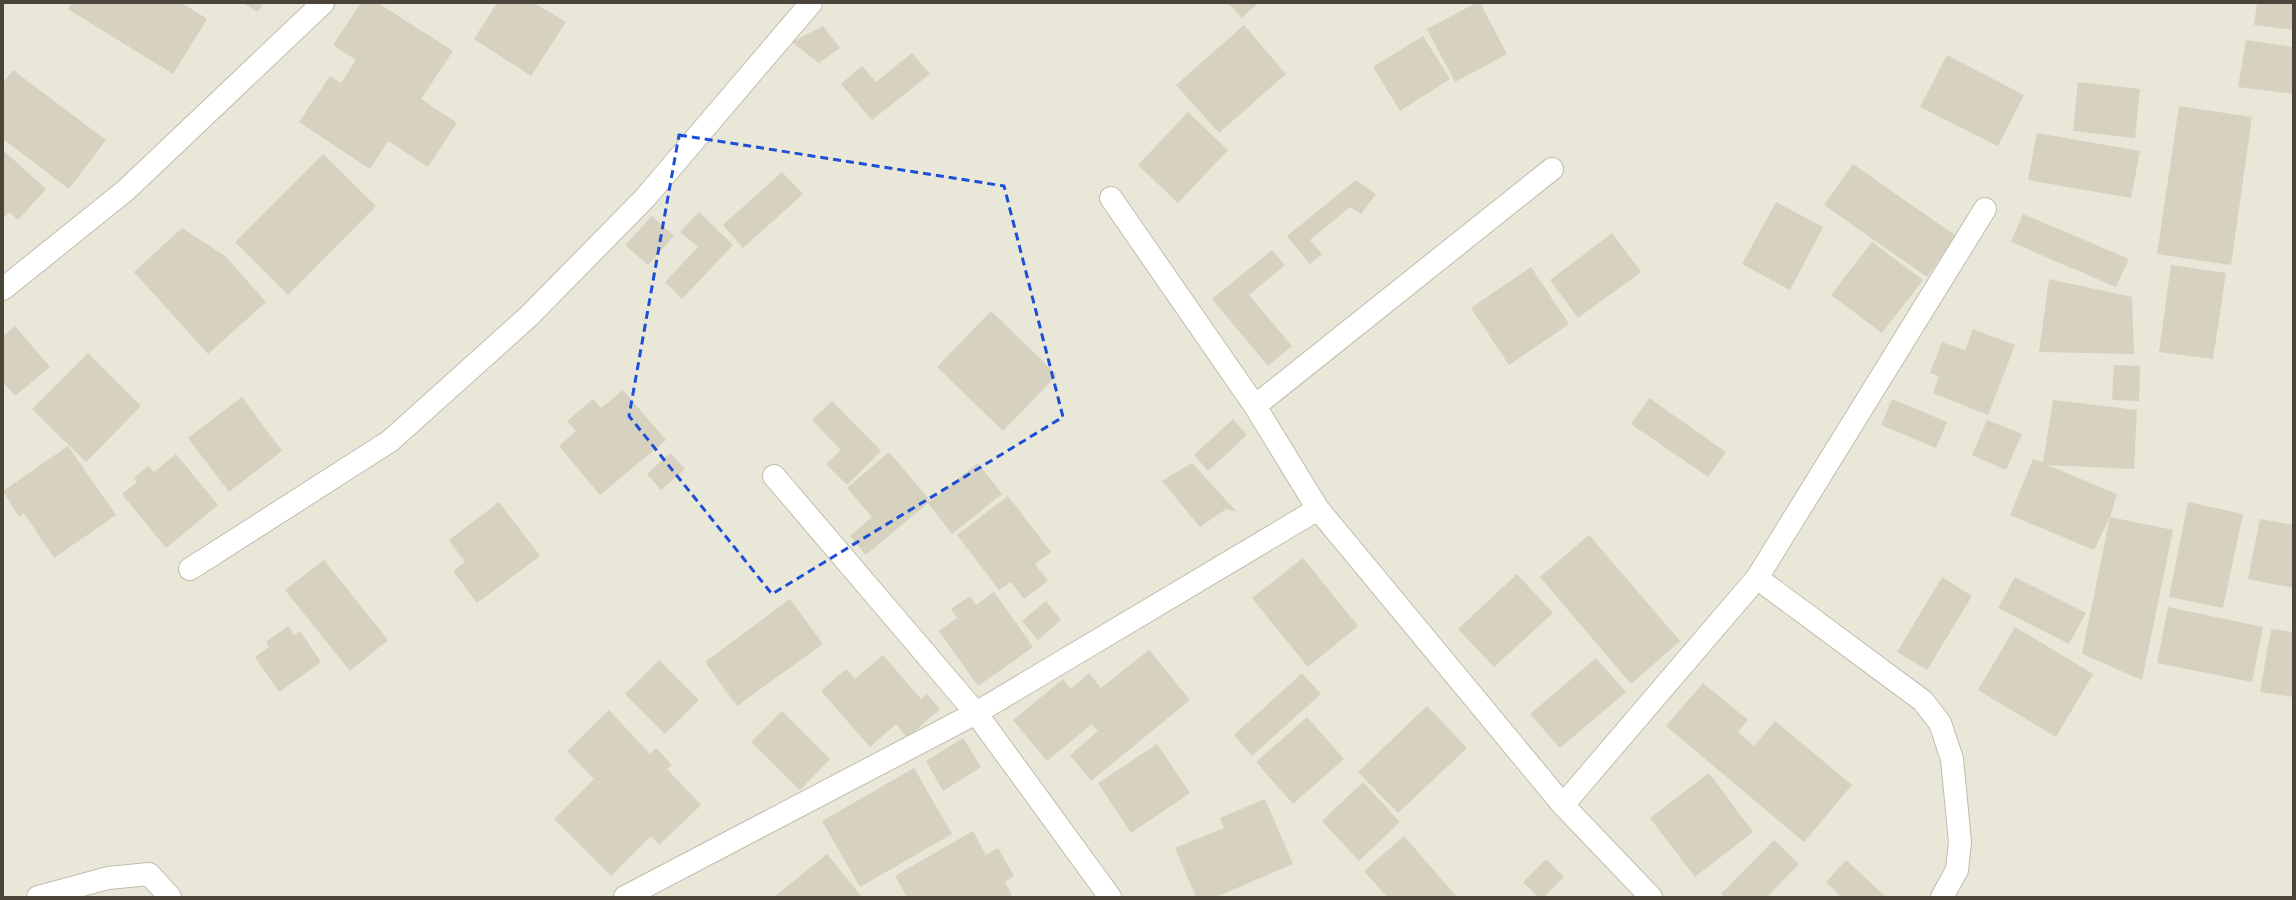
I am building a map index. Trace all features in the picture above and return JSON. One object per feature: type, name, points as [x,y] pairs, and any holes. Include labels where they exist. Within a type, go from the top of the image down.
[{"type":"street","points":[[3,289],[126,190],[323,3]]},
{"type":"street","points":[[190,570],[390,441],[517,326],[645,198],[811,3]]},
{"type":"street","points":[[1255,406],[1552,169]]},
{"type":"street","points":[[1111,198],[1255,406],[1318,509],[1563,806],[1651,897]]},
{"type":"street","points":[[1563,806],[1757,578],[1984,209]]},
{"type":"street","points":[[774,476],[976,713],[1110,897]]},
{"type":"street","points":[[638,894],[976,713],[1318,509]]},
{"type":"street","points":[[1757,578],[1923,701],[1940,723],[1952,759],[1960,842],[1956,870],[1942,897]]},
{"type":"street","points":[[38,897],[108,878],[149,874],[170,897]]},
{"type":"highlighted area","points":[[679,135],[1004,186],[1063,417],[772,594],[629,416]]},
{"type":"shaded area","points":[[3,3],[2293,3],[2293,897],[3,897]]},
{"type":"building","points":[[72,3],[182,3],[207,19],[173,74],[68,9]]},
{"type":"building","points":[[243,3],[263,3],[258,12]]},
{"type":"building","points":[[361,3],[378,3],[453,51],[421,99],[457,123],[428,167],[388,141],[370,169],[299,122],[330,76],[341,83],[356,60],[333,45]]},
{"type":"building","points":[[497,3],[534,3],[566,22],[531,76],[474,39]]},
{"type":"building","points":[[1228,3],[1258,3],[1242,18]]},
{"type":"building","points":[[1476,3],[1480,3],[1507,54],[1455,82],[1427,29]]},
{"type":"building","points":[[2257,3],[2293,3],[2293,30],[2254,25]]},
{"type":"building","points":[[1244,25],[1286,74],[1219,133],[1176,85]]},
{"type":"building","points":[[823,26],[840,48],[819,63],[792,42]]},
{"type":"building","points":[[1423,36],[1450,79],[1400,111],[1373,67]]},
{"type":"building","points":[[2246,40],[2293,47],[2293,94],[2238,87]]},
{"type":"building","points":[[912,53],[930,74],[872,120],[841,84],[862,66],[876,82]]},
{"type":"building","points":[[1947,55],[2024,95],[1998,146],[1920,107]]},
{"type":"building","points":[[13,70],[106,140],[69,189],[3,139],[3,83]]},
{"type":"building","points":[[2078,82],[2140,89],[2135,138],[2073,131]]},
{"type":"building","points":[[2179,106],[2252,117],[2231,265],[2157,254]]},
{"type":"building","points":[[1188,112],[1228,150],[1178,203],[1138,165]]},
{"type":"building","points":[[2037,133],[2140,151],[2131,198],[2028,180]]},
{"type":"building","points":[[3,150],[46,189],[18,220],[9,212],[3,219]]},
{"type":"building","points":[[323,154],[376,206],[288,295],[235,242]]},
{"type":"building","points":[[1853,164],[1956,236],[1927,277],[1824,205]]},
{"type":"building","points":[[782,172],[803,194],[743,248],[723,225]]},
{"type":"building","points":[[1356,180],[1376,194],[1361,214],[1350,207],[1310,240],[1322,254],[1310,264],[1287,236]]},
{"type":"building","points":[[1776,202],[1823,227],[1790,290],[1742,264]]},
{"type":"building","points":[[699,212],[733,245],[682,299],[665,282],[698,247],[680,232]]},
{"type":"building","points":[[2023,214],[2129,259],[2116,287],[2011,242]]},
{"type":"building","points":[[652,216],[674,236],[648,265],[625,245]]},
{"type":"building","points":[[182,228],[225,256],[266,302],[208,354],[134,272]]},
{"type":"building","points":[[1612,233],[1641,272],[1578,318],[1550,280]]},
{"type":"building","points":[[1872,242],[1923,280],[1882,333],[1831,295]]},
{"type":"building","points":[[1272,250],[1285,265],[1249,295],[1292,346],[1268,366],[1212,299]]},
{"type":"building","points":[[2171,265],[2226,273],[2213,359],[2159,352]]},
{"type":"building","points":[[1531,267],[1569,324],[1509,365],[1471,308]]},
{"type":"building","points":[[2049,279],[2132,297],[2134,354],[2039,352]]},
{"type":"building","points":[[991,311],[1057,375],[1003,431],[937,367]]},
{"type":"building","points":[[15,326],[50,367],[15,396],[3,382],[3,336]]},
{"type":"building","points":[[1973,329],[2015,345],[1988,415],[1933,393],[1939,376],[1930,373],[1942,342],[1965,350]]},
{"type":"building","points":[[88,353],[141,406],[86,462],[32,409]]},
{"type":"building","points":[[2114,365],[2140,366],[2139,401],[2112,400]]},
{"type":"building","points":[[623,390],[666,440],[600,495],[559,446],[576,431],[567,421],[593,399],[601,408]]},
{"type":"building","points":[[242,397],[282,451],[229,492],[188,438]]},
{"type":"building","points":[[1649,398],[1726,452],[1708,477],[1631,424]]},
{"type":"building","points":[[1892,399],[1947,422],[1936,448],[1881,425]]},
{"type":"building","points":[[2053,400],[2137,410],[2134,469],[2047,465],[2117,494],[2110,517],[2094,550],[2010,515],[2033,459],[2043,463]]},
{"type":"building","points":[[832,401],[881,451],[847,485],[826,464],[841,450],[812,420]]},
{"type":"building","points":[[1233,419],[1247,435],[1208,471],[1194,455]]},
{"type":"building","points":[[1987,420],[2022,434],[2006,470],[1972,455]]},
{"type":"building","points":[[68,446],[116,515],[54,558],[24,513],[19,517],[3,491]]},
{"type":"building","points":[[889,452],[930,500],[866,555],[850,536],[872,517],[847,488]]},
{"type":"building","points":[[670,453],[685,469],[661,490],[647,474]]},
{"type":"building","points":[[176,454],[218,505],[166,548],[122,494],[137,482],[134,478],[148,466],[154,472]]},
{"type":"building","points":[[978,463],[1002,494],[952,534],[928,503]]},
{"type":"building","points":[[1192,463],[1237,512],[1226,509],[1200,527],[1162,481]]},
{"type":"building","points":[[1008,496],[1051,552],[1035,564],[1048,581],[1024,599],[1011,582],[999,590],[957,535]]},
{"type":"building","points":[[499,502],[540,556],[477,603],[453,571],[465,562],[449,540]]},
{"type":"building","points":[[2188,502],[2243,514],[2223,608],[2169,597]]},
{"type":"building","points":[[2110,517],[2173,530],[2142,680],[2082,654]]},
{"type":"building","points":[[2260,519],[2293,525],[2293,588],[2248,579]]},
{"type":"building","points":[[1589,535],[1680,641],[1631,684],[1540,577]]},
{"type":"building","points":[[1303,558],[1358,626],[1308,667],[1252,598]]},
{"type":"building","points":[[324,560],[388,640],[350,671],[285,590]]},
{"type":"building","points":[[1517,574],[1553,613],[1494,667],[1458,629]]},
{"type":"building","points":[[1942,577],[1972,596],[1927,670],[1897,652]]},
{"type":"building","points":[[2015,577],[2086,613],[2069,644],[1998,608]]},
{"type":"building","points":[[994,592],[1033,647],[978,686],[939,631],[957,618],[951,609],[970,596],[976,605]]},
{"type":"building","points":[[790,599],[823,644],[737,706],[705,662]]},
{"type":"building","points":[[1046,601],[1061,620],[1038,640],[1022,621]]},
{"type":"building","points":[[2168,607],[2263,627],[2252,682],[2157,663]]},
{"type":"building","points":[[288,626],[294,635],[300,631],[321,662],[279,692],[255,657],[269,647],[266,642]]},
{"type":"building","points":[[2015,627],[2093,674],[2056,737],[1978,690]]},
{"type":"building","points":[[2271,629],[2293,632],[2293,697],[2260,692]]},
{"type":"building","points":[[1149,650],[1190,700],[1091,781],[1070,755],[1098,731],[1092,724],[1047,761],[1013,720],[1063,679],[1071,689],[1089,673],[1101,688]]},
{"type":"building","points":[[883,655],[921,699],[927,694],[940,709],[907,738],[896,724],[870,747],[821,691],[846,669],[855,679]]},
{"type":"building","points":[[1596,658],[1626,692],[1560,748],[1530,714]]},
{"type":"building","points":[[659,660],[699,700],[665,734],[625,694]]},
{"type":"building","points":[[1302,673],[1321,694],[1252,756],[1234,735]]},
{"type":"building","points":[[1703,683],[1748,720],[1738,732],[1754,746],[1775,721],[1852,785],[1804,842],[1666,726]]},
{"type":"building","points":[[1427,706],[1467,748],[1398,813],[1358,772]]},
{"type":"building","points":[[609,710],[650,754],[656,748],[672,765],[667,769],[701,805],[659,845],[651,836],[611,876],[554,819],[594,779],[567,751]]},
{"type":"building","points":[[782,711],[830,759],[800,790],[751,742]]},
{"type":"building","points":[[1307,717],[1344,759],[1293,804],[1256,762]]},
{"type":"building","points":[[963,738],[981,767],[943,791],[926,761]]},
{"type":"building","points":[[1157,744],[1190,793],[1131,833],[1098,783]]},
{"type":"building","points":[[914,768],[952,834],[860,887],[822,821]]},
{"type":"building","points":[[1709,773],[1753,832],[1695,877],[1650,818]]},
{"type":"building","points":[[1363,782],[1400,822],[1359,861],[1322,821]]},
{"type":"building","points":[[1265,799],[1293,864],[1216,897],[1196,897],[1175,848],[1224,828],[1220,818]]},
{"type":"building","points":[[973,831],[986,855],[998,848],[1014,876],[1005,882],[1012,895],[1007,897],[907,897],[895,876]]},
{"type":"building","points":[[1404,836],[1457,897],[1387,897],[1364,871]]},
{"type":"building","points":[[1774,840],[1799,864],[1767,897],[1724,897],[1721,894]]},
{"type":"building","points":[[827,854],[862,897],[775,896]]},
{"type":"building","points":[[1546,859],[1564,877],[1544,897],[1538,897],[1523,882]]},
{"type":"building","points":[[1846,860],[1886,897],[1841,897],[1826,882]]}]
